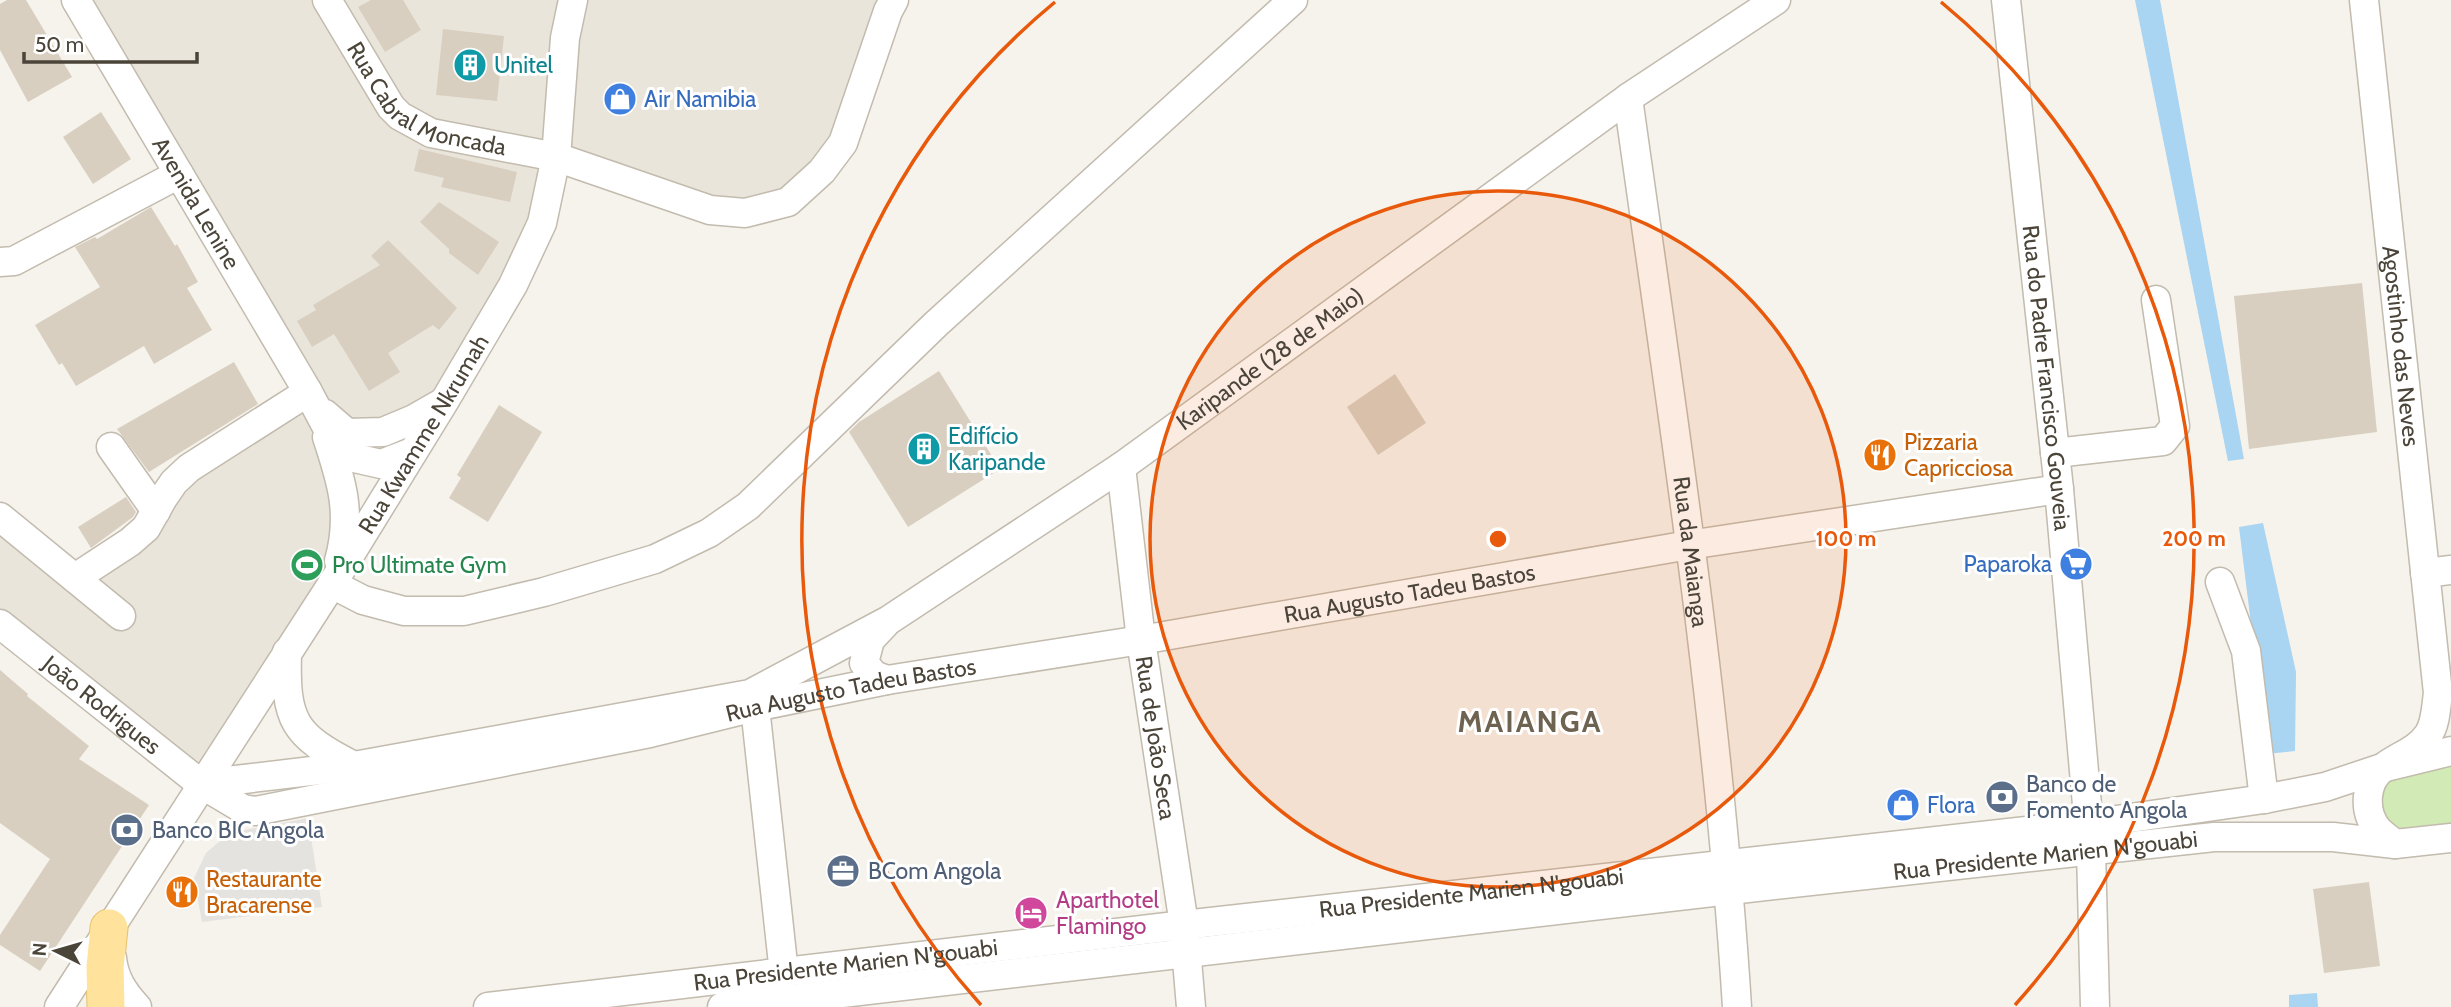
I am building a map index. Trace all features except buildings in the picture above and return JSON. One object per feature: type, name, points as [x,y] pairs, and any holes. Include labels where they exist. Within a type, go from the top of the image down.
[{"type":"main road","points":[[106,1007],[105,968],[109,928]]},
{"type":"street","name":"Avenida Lenine","points":[[76,0],[331,435],[350,457],[382,464],[412,452]]},
{"type":"street","name":"Rua Cabral Moncada","points":[[327,0],[391,107],[400,116],[431,133],[556,157],[710,210],[745,214],[788,202],[822,171],[843,143],[894,0]]},
{"type":"street","name":"Rua Kwamme Nkrumah","points":[[59,1007],[332,584],[513,285],[542,223],[556,157],[565,38],[573,0]]},
{"type":"street","points":[[75,578],[130,542],[146,528],[174,482],[190,468],[312,400],[341,479],[346,516],[344,543],[332,584],[363,600],[404,611],[464,611],[544,592],[655,559],[709,533],[748,506],[936,324],[1293,0]]},
{"type":"street","name":"Rua do Padre Francisco Gouveia","points":[[2006,0],[2059,489],[2090,837],[2095,1007]]},
{"type":"street","name":"Agostinho das Neves","points":[[2364,0],[2438,572],[2438,693]]},
{"type":"street","name":"Karipande (28 de Maio)","points":[[752,701],[889,620],[1121,467],[1760,4]]},
{"type":"street","name":"Rua da Maianga","points":[[1628,98],[1689,545],[1728,878],[1737,1007]]},
{"type":"street","points":[[0,262],[14,261],[179,174]]},
{"type":"street","points":[[2055,453],[2163,441],[2175,426],[2156,300]]},
{"type":"street","name":"Avenida Lenine","points":[[312,400],[347,433],[383,432],[444,402]]},
{"type":"street","points":[[111,447],[156,511]]},
{"type":"street","name":"Rua de João Seca","points":[[1121,467],[1141,640],[1184,925],[1191,1007]]},
{"type":"street","name":"Rua Augusto Tadeu Bastos","points":[[201,784],[354,766],[1141,640],[1689,545],[2059,489]]},
{"type":"street","points":[[0,517],[121,617]]},
{"type":"street","points":[[2221,582],[2246,651],[2264,799]]},
{"type":"street","points":[[887,680],[874,675],[864,663],[870,640],[889,620]]},
{"type":"street","name":"João Rodrigues","points":[[0,624],[201,784]]},
{"type":"street","points":[[287,652],[286,689],[295,723],[321,749],[354,766]]},
{"type":"street","points":[[2438,693],[2446,714],[2451,719]]},
{"type":"street","points":[[2395,844],[2378,830],[2367,808],[2369,785],[2382,768],[2412,751],[2429,734],[2438,693]]},
{"type":"street","points":[[752,701],[783,973]]},
{"type":"street","name":"Rua Augusto Tadeu Bastos","points":[[201,784],[243,809],[255,811],[650,733],[752,701]]},
{"type":"street","name":"Rua Presidente Marien N'gouabi","points":[[722,1007],[806,1002],[1187,953],[1728,878],[2090,837],[2325,787],[2382,768],[2451,751]]},
{"type":"street","name":"Rua Presidente Marien N'gouabi","points":[[2090,837],[2333,837],[2395,844],[2451,838]]},
{"type":"street","name":"Rua Presidente Marien N'gouabi","points":[[488,1007],[1184,925],[1728,878]]},
{"type":"street","points":[[109,928],[113,970],[121,989],[137,1007]]},
{"type":"shaded area","points":[[76,0],[894,0],[822,171],[745,213],[556,158],[542,223],[444,402],[347,433],[332,584],[201,784],[0,623],[0,515],[75,577],[308,392]]},
{"type":"shaded area","points":[[308,818],[322,907],[202,922],[194,878],[206,853],[229,833]]},
{"type":"green space","points":[[2451,757],[2451,833],[2405,832],[2380,821],[2381,788],[2399,775]]},
{"type":"water","points":[[2135,0],[2160,0],[2244,459],[2228,461]]},
{"type":"water","points":[[2263,523],[2296,672],[2295,751],[2267,754],[2239,527]]},
{"type":"water","points":[[2317,993],[2318,1007],[2289,1007],[2289,995]]},
{"type":"place","name":"Unitel","points":[[470,65]]},
{"type":"place","name":"Air Namibia","points":[[620,99]]},
{"type":"place","name":"Edifício Karipande","points":[[924,449]]},
{"type":"place","name":"Pizzaria Capricciosa","points":[[1880,455]]},
{"type":"place","name":"Paparoka","points":[[2076,564]]},
{"type":"place","name":"Pro Ultimate Gym","points":[[307,565]]},
{"type":"place","name":"Banco de Fomento Angola","points":[[2002,797]]},
{"type":"place","name":"Flora","points":[[1903,805]]},
{"type":"place","name":"Banco BIC Angola","points":[[127,830]]},
{"type":"place","name":"BCom Angola","points":[[843,871]]},
{"type":"place","name":"Restaurante Bracarense","points":[[182,892]]},
{"type":"place","name":"Aparthotel Flamingo","points":[[1031,913]]},
{"type":"district","name":"MAIANGA","points":[[1530,721]]}]
